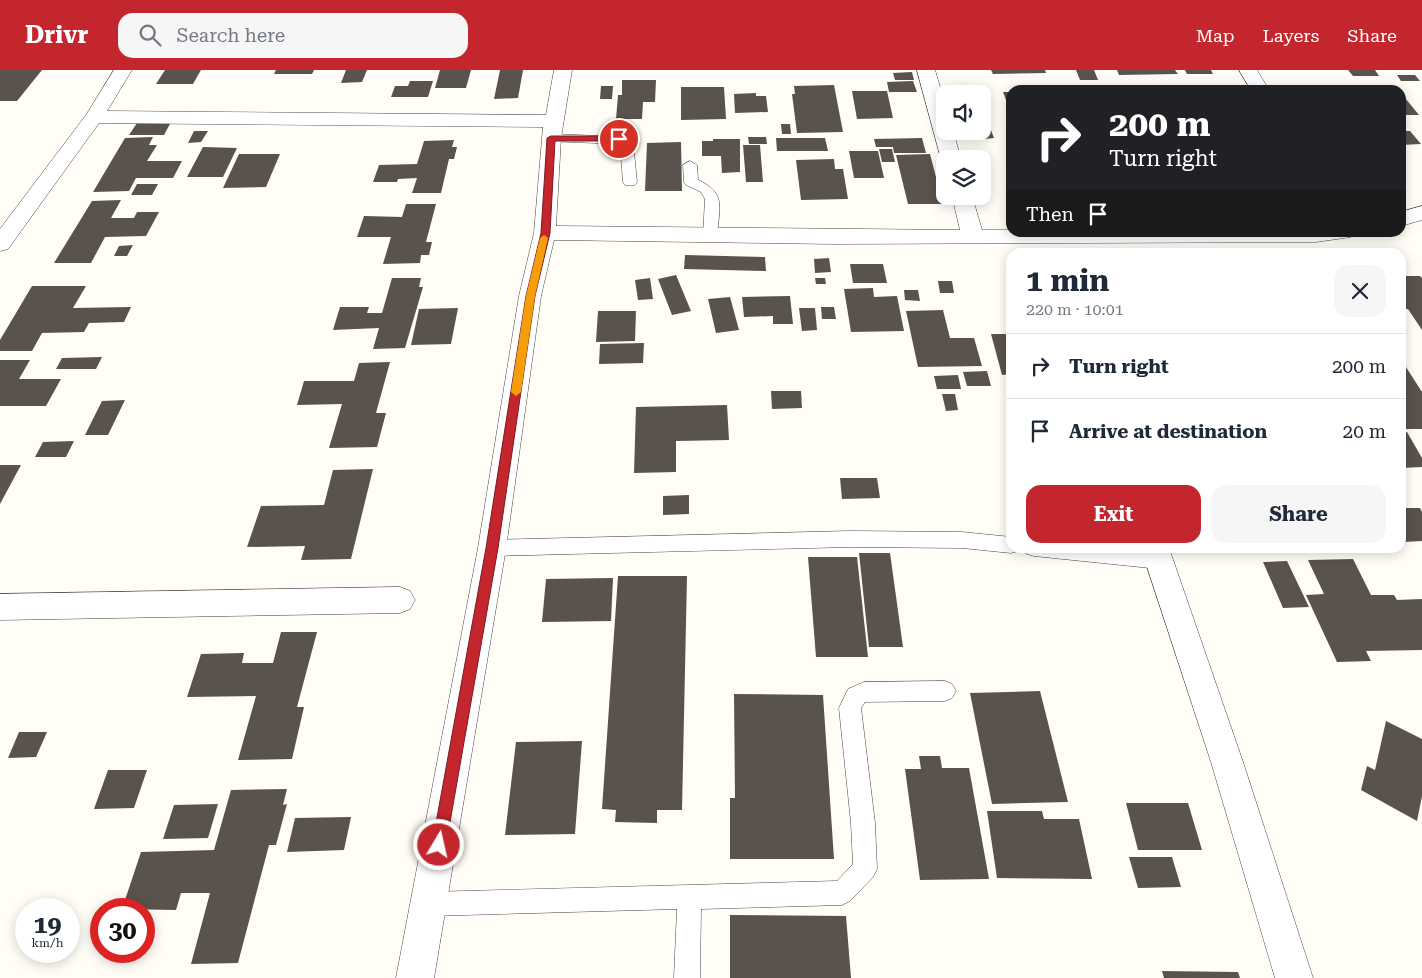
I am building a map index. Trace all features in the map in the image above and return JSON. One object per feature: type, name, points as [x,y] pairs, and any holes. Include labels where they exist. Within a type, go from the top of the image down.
[{"type":"street","points":[[0,244],[94,116],[123,70]]},
{"type":"street","points":[[415,978],[492,548],[530,296],[545,233],[553,130],[563,70]]},
{"type":"street","points":[[926,70],[948,150]]},
{"type":"street","points":[[1248,70],[1257,85]]},
{"type":"street","points":[[94,116],[553,130]]},
{"type":"street","points":[[964,205],[973,237]]},
{"type":"street","points":[[545,233],[973,237],[1045,245],[1262,237]]},
{"type":"street","points":[[1157,554],[1227,762],[1294,978]]},
{"type":"street","points":[[0,607],[400,600]]},
{"type":"lane","points":[[553,130],[626,142],[630,182]]},
{"type":"lane","points":[[690,165],[691,182],[706,189],[712,199],[710,236]]},
{"type":"lane","points":[[492,548],[850,539],[962,540],[1006,544]]},
{"type":"lane","points":[[1136,553],[1157,554]]},
{"type":"lane","points":[[429,904],[842,893],[866,869],[863,823],[850,708],[855,696],[864,692],[945,691]]},
{"type":"lane","points":[[687,978],[688,896]]},
{"type":"building","points":[[0,70],[42,70],[17,101],[0,101]]},
{"type":"building","points":[[165,70],[201,70],[193,84],[156,84]]},
{"type":"building","points":[[276,70],[314,70],[312,74],[274,74]]},
{"type":"building","points":[[346,70],[367,70],[362,82],[341,83]]},
{"type":"building","points":[[440,70],[471,70],[466,88],[435,88]]},
{"type":"building","points":[[500,70],[523,70],[518,98],[494,99]]},
{"type":"building","points":[[991,70],[1045,70],[1046,73],[993,74]]},
{"type":"building","points":[[1076,70],[1094,70],[1098,80],[1080,80]]},
{"type":"building","points":[[1117,70],[1175,70],[1178,74],[1119,75]]},
{"type":"building","points":[[1185,70],[1211,70],[1213,74],[1187,74]]},
{"type":"building","points":[[1348,70],[1375,70],[1379,76],[1353,76]]},
{"type":"building","points":[[912,72],[914,80],[895,80],[893,73]]},
{"type":"building","points":[[1397,75],[1415,75],[1420,81],[1401,81]]},
{"type":"building","points":[[622,80],[656,80],[655,102],[643,102],[642,119],[616,119],[618,95],[622,95]]},
{"type":"building","points":[[410,81],[433,81],[428,97],[391,97],[395,86],[408,86]]},
{"type":"building","points":[[913,81],[917,92],[889,92],[887,82]]},
{"type":"building","points":[[834,85],[843,132],[797,133],[792,94],[795,94],[794,86]]},
{"type":"building","points":[[601,86],[613,86],[612,99],[600,99]]},
{"type":"building","points":[[681,87],[724,87],[726,119],[681,120]]},
{"type":"building","points":[[852,91],[887,91],[893,118],[857,119]]},
{"type":"building","points":[[756,93],[756,96],[766,96],[768,112],[735,113],[734,94]]},
{"type":"building","points":[[1406,99],[1419,115],[1406,115]]},
{"type":"building","points":[[171,122],[164,135],[129,135],[137,123]]},
{"type":"building","points":[[781,124],[790,124],[791,134],[782,134]]},
{"type":"building","points":[[194,131],[208,131],[201,142],[188,143]]},
{"type":"building","points":[[1406,131],[1410,131],[1421,144],[1406,145]]},
{"type":"building","points":[[153,137],[149,145],[157,145],[147,161],[182,161],[173,178],[136,178],[129,191],[93,192],[125,138]]},
{"type":"building","points":[[748,137],[766,137],[767,144],[749,144]]},
{"type":"building","points":[[776,138],[825,138],[828,151],[777,151]]},
{"type":"building","points":[[922,138],[926,153],[894,153],[893,147],[876,147],[874,139]]},
{"type":"building","points":[[713,139],[740,139],[740,172],[722,173],[721,156],[702,156],[702,141],[713,141]]},
{"type":"building","points":[[454,140],[452,147],[457,147],[454,159],[449,159],[441,193],[412,193],[417,178],[398,179],[397,182],[373,182],[379,165],[417,164],[424,141]]},
{"type":"building","points":[[681,142],[682,191],[645,191],[647,143]]},
{"type":"building","points":[[743,145],[760,145],[763,182],[746,182]]},
{"type":"building","points":[[203,147],[237,148],[223,177],[187,177]]},
{"type":"building","points":[[879,149],[892,149],[895,162],[882,162]]},
{"type":"building","points":[[849,151],[878,151],[884,178],[854,178]]},
{"type":"building","points":[[239,154],[280,154],[266,187],[223,188]]},
{"type":"building","points":[[930,154],[936,177],[936,204],[908,204],[896,155]]},
{"type":"building","points":[[834,159],[835,169],[843,169],[848,199],[801,200],[796,160]]},
{"type":"building","points":[[137,184],[158,184],[152,195],[131,195]]},
{"type":"building","points":[[121,200],[111,218],[134,218],[137,212],[159,212],[146,236],[105,237],[91,263],[54,263],[92,201]]},
{"type":"building","points":[[406,204],[436,204],[426,242],[432,242],[429,255],[421,255],[420,263],[383,264],[391,237],[357,237],[364,216],[402,217]]},
{"type":"building","points":[[133,245],[127,256],[114,256],[119,246]]},
{"type":"building","points":[[685,255],[765,257],[766,271],[684,269]]},
{"type":"building","points":[[829,258],[831,272],[815,273],[814,259]]},
{"type":"building","points":[[850,264],[883,264],[887,283],[853,283]]},
{"type":"building","points":[[676,275],[691,311],[672,315],[658,279]]},
{"type":"building","points":[[1406,276],[1420,276],[1422,278],[1422,330],[1408,309],[1406,309]]},
{"type":"building","points":[[392,278],[421,278],[419,287],[423,287],[405,348],[373,349],[379,328],[333,330],[340,307],[369,307],[367,313],[382,313]]},
{"type":"building","points":[[650,278],[653,299],[638,300],[635,280]]},
{"type":"building","points":[[815,278],[825,278],[826,284],[816,284]]},
{"type":"building","points":[[938,281],[952,281],[954,293],[940,293]]},
{"type":"building","points":[[32,286],[86,286],[73,308],[131,307],[124,322],[89,323],[84,332],[42,333],[32,351],[0,351],[0,340]]},
{"type":"building","points":[[873,288],[874,297],[897,296],[904,331],[851,332],[844,289]]},
{"type":"building","points":[[904,290],[918,290],[920,301],[905,300]]},
{"type":"building","points":[[790,296],[793,324],[773,324],[773,316],[744,317],[742,297]]},
{"type":"building","points":[[730,297],[739,330],[716,333],[708,299]]},
{"type":"building","points":[[821,307],[834,307],[836,319],[822,319]]},
{"type":"building","points":[[458,308],[451,344],[411,345],[419,309]]},
{"type":"building","points":[[799,308],[815,308],[817,330],[802,331]]},
{"type":"building","points":[[943,310],[950,338],[974,338],[982,366],[918,367],[906,311]]},
{"type":"building","points":[[598,311],[636,311],[635,341],[596,342]]},
{"type":"building","points":[[991,334],[1006,334],[1006,375],[1002,375]]},
{"type":"building","points":[[644,343],[643,363],[599,364],[600,344]]},
{"type":"building","points":[[102,357],[96,369],[56,369],[62,358]]},
{"type":"building","points":[[0,360],[30,360],[19,379],[61,379],[46,406],[0,406]]},
{"type":"building","points":[[390,362],[376,413],[386,413],[377,447],[329,448],[342,404],[297,405],[304,381],[354,381],[359,363]]},
{"type":"building","points":[[1406,367],[1422,392],[1422,429],[1406,429]]},
{"type":"building","points":[[987,371],[991,386],[967,386],[963,372]]},
{"type":"building","points":[[958,375],[961,389],[937,389],[934,376]]},
{"type":"building","points":[[771,391],[801,391],[802,408],[772,409]]},
{"type":"building","points":[[942,394],[955,394],[958,410],[946,411]]},
{"type":"building","points":[[125,400],[108,435],[85,435],[102,401]]},
{"type":"building","points":[[727,405],[729,440],[676,441],[676,472],[634,473],[636,407]]},
{"type":"building","points":[[1406,432],[1422,458],[1422,467],[1406,468]]},
{"type":"building","points":[[74,441],[66,457],[35,457],[43,442]]},
{"type":"building","points":[[0,465],[21,465],[0,504]]},
{"type":"building","points":[[373,469],[351,559],[301,560],[305,546],[247,547],[261,506],[324,505],[333,470]]},
{"type":"building","points":[[840,478],[877,478],[880,498],[842,499]]},
{"type":"building","points":[[689,495],[689,514],[663,515],[663,496]]},
{"type":"building","points":[[1406,508],[1420,508],[1422,512],[1422,541],[1406,542]]},
{"type":"building","points":[[859,553],[890,553],[903,647],[869,647]]},
{"type":"building","points":[[808,557],[857,557],[868,657],[816,657]]},
{"type":"building","points":[[1353,559],[1371,595],[1394,595],[1397,600],[1422,599],[1422,650],[1366,651],[1371,661],[1337,662],[1306,595],[1324,594],[1308,560]]},
{"type":"building","points":[[1287,561],[1309,607],[1283,608],[1263,562]]},
{"type":"building","points":[[618,576],[687,576],[682,810],[657,810],[657,823],[615,822],[616,810],[602,809]]},
{"type":"building","points":[[613,578],[611,621],[542,622],[546,579]]},
{"type":"building","points":[[281,632],[317,632],[297,707],[304,707],[292,759],[238,760],[256,696],[187,697],[201,654],[244,653],[242,663],[273,663]]},
{"type":"building","points":[[1040,691],[1068,802],[992,804],[970,693]]},
{"type":"building","points":[[734,694],[823,695],[834,859],[730,859],[730,798],[735,798]]},
{"type":"building","points":[[1386,721],[1422,739],[1422,796],[1417,821],[1361,790],[1367,766],[1375,770]]},
{"type":"building","points":[[19,732],[47,732],[36,757],[8,758]]},
{"type":"building","points":[[582,741],[575,834],[505,835],[516,742]]},
{"type":"building","points":[[919,756],[940,756],[942,768],[969,768],[989,879],[920,880],[905,769],[921,769]]},
{"type":"building","points":[[108,770],[147,770],[134,808],[94,809]]},
{"type":"building","points":[[287,789],[283,805],[287,804],[276,845],[269,845],[238,963],[191,964],[210,893],[181,893],[176,910],[155,910],[155,898],[126,898],[141,852],[214,850],[231,790]]},
{"type":"building","points":[[1126,803],[1188,803],[1202,850],[1138,850]]},
{"type":"building","points":[[218,804],[208,838],[163,839],[174,805]]},
{"type":"building","points":[[987,811],[1042,811],[1044,819],[1079,819],[1092,879],[997,878]]},
{"type":"building","points":[[351,817],[344,850],[287,852],[295,818]]},
{"type":"building","points":[[1129,857],[1172,857],[1181,887],[1138,888]]},
{"type":"building","points":[[730,915],[846,916],[851,978],[730,978]]},
{"type":"building","points":[[1162,971],[1238,972],[1240,978],[1164,978]]},
{"type":"slow traffic","points":[[516,392],[530,296],[536,264],[544,238]]},
{"type":"route","points":[[439,845],[492,548],[530,296],[536,264],[545,233],[551,138],[619,139]]}]
